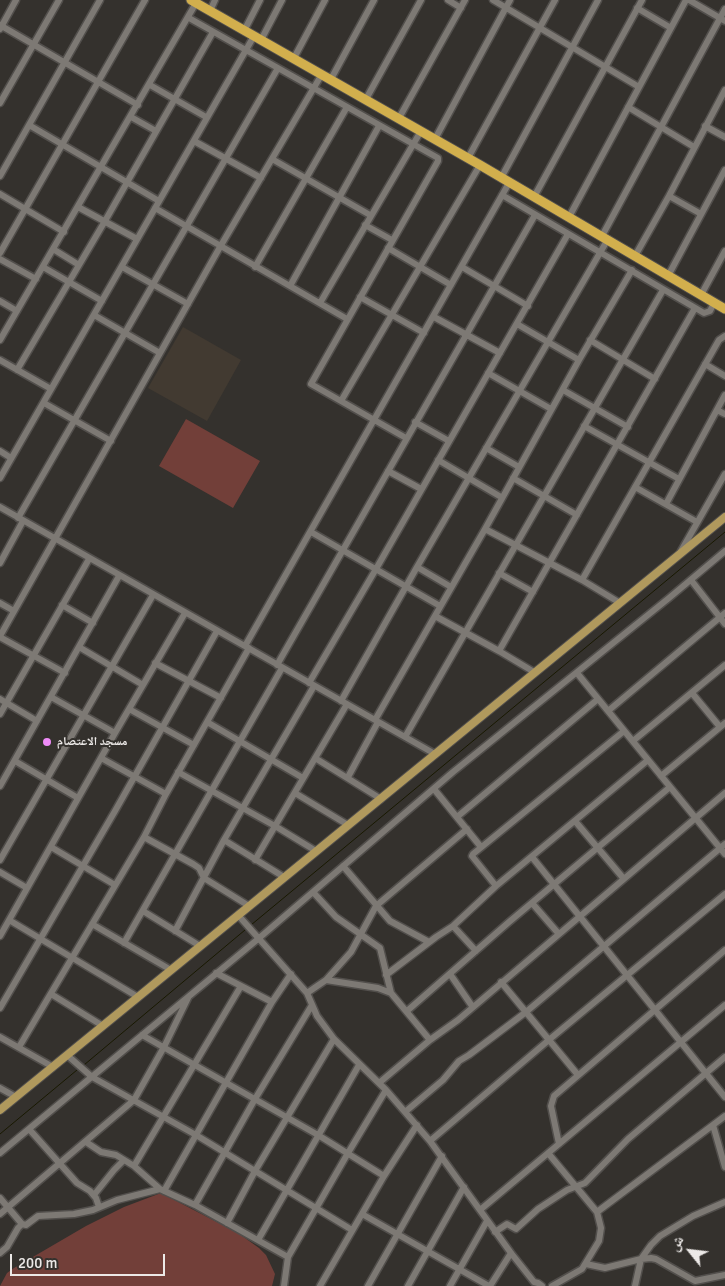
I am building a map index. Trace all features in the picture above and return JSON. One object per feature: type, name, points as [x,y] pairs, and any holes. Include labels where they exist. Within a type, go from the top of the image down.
[{"type":"highway","points":[[194,2],[480,164],[509,183],[725,309]]},
{"type":"main road","points":[[0,1110],[725,517]]},
{"type":"street","points":[[16,0],[1,26],[66,61],[138,105]]},
{"type":"street","points":[[0,102],[59,0]]},
{"type":"street","points":[[0,176],[100,0]]},
{"type":"street","points":[[0,253],[145,0]]},
{"type":"street","points":[[210,11],[215,0]]},
{"type":"street","points":[[244,30],[260,0]]},
{"type":"street","points":[[0,478],[206,117],[246,50],[257,38],[282,0]]},
{"type":"street","points":[[294,58],[325,0]]},
{"type":"street","points":[[331,79],[374,0]]},
{"type":"street","points":[[366,99],[421,0]]},
{"type":"street","points":[[448,0],[461,8]]},
{"type":"street","points":[[399,118],[465,0]]},
{"type":"street","points":[[493,0],[639,86]]},
{"type":"street","points":[[435,138],[510,0]]},
{"type":"street","points":[[468,158],[555,0]]},
{"type":"street","points":[[501,178],[598,0]]},
{"type":"street","points":[[534,197],[642,0]]},
{"type":"street","points":[[569,217],[670,28],[688,0],[722,20]]},
{"type":"street","points":[[0,340],[189,18],[194,2]]},
{"type":"street","points":[[637,8],[670,28]]},
{"type":"street","points":[[255,860],[315,758],[406,586],[600,252],[605,238],[660,127],[722,20],[725,9]]},
{"type":"street","points":[[189,18],[439,160],[310,384],[406,438]]},
{"type":"street","points":[[17,370],[105,222],[126,182],[213,32]]},
{"type":"street","points":[[0,563],[20,520],[75,420],[278,68]]},
{"type":"street","points":[[64,674],[0,637],[220,247],[322,74]]},
{"type":"street","points":[[150,85],[206,117]]},
{"type":"street","points":[[635,256],[725,90]]},
{"type":"street","points":[[255,267],[347,107]]},
{"type":"street","points":[[628,107],[694,147]]},
{"type":"street","points":[[131,117],[156,131]]},
{"type":"street","points":[[29,125],[159,201]]},
{"type":"street","points":[[290,286],[379,126]]},
{"type":"street","points":[[705,126],[725,137]]},
{"type":"street","points":[[320,303],[421,130]]},
{"type":"street","points":[[194,141],[261,178]]},
{"type":"street","points":[[272,159],[370,215]]},
{"type":"street","points":[[341,401],[480,164]]},
{"type":"street","points":[[668,276],[725,170]]},
{"type":"street","points":[[19,1047],[144,837],[311,532],[509,183]]},
{"type":"street","points":[[0,194],[64,232]]},
{"type":"street","points":[[502,195],[696,308],[707,313],[714,302]]},
{"type":"street","points":[[669,196],[701,214]]},
{"type":"street","points":[[78,207],[137,239]]},
{"type":"street","points":[[155,208],[347,319]]},
{"type":"street","points":[[124,942],[240,742],[279,666],[415,422],[535,215]]},
{"type":"street","points":[[365,225],[392,240]]},
{"type":"street","points":[[175,931],[311,684],[568,234]]},
{"type":"street","points":[[388,248],[451,285]]},
{"type":"street","points":[[53,250],[79,264]]},
{"type":"street","points":[[701,295],[725,251]]},
{"type":"street","points":[[0,259],[36,279]]},
{"type":"street","points":[[43,267],[102,301]]},
{"type":"street","points":[[122,267],[188,304]]},
{"type":"street","points":[[462,267],[528,306]]},
{"type":"street","points":[[348,777],[376,721],[434,616],[590,340],[632,270]]},
{"type":"street","points":[[405,737],[663,290]]},
{"type":"street","points":[[360,297],[424,333]]},
{"type":"street","points":[[0,301],[17,311]]},
{"type":"street","points":[[499,652],[696,308]]},
{"type":"street","points":[[94,315],[160,353]]},
{"type":"street","points":[[434,316],[500,353]]},
{"type":"street","points":[[517,324],[579,360]]},
{"type":"street","points":[[582,580],[719,340],[725,336]]},
{"type":"street","points":[[590,340],[655,379]]},
{"type":"street","points":[[0,360],[51,389]]},
{"type":"street","points":[[705,364],[725,376]]},
{"type":"street","points":[[488,373],[551,409]]},
{"type":"street","points":[[563,390],[628,427]]},
{"type":"street","points":[[666,504],[725,395]]},
{"type":"street","points":[[44,403],[110,441]]},
{"type":"street","points":[[717,410],[725,414]]},
{"type":"street","points":[[415,422],[450,441]]},
{"type":"street","points":[[584,426],[679,480]]},
{"type":"street","points":[[486,448],[519,467]]},
{"type":"street","points":[[0,451],[12,458]]},
{"type":"street","points":[[438,460],[502,497]]},
{"type":"street","points":[[388,471],[422,489]]},
{"type":"street","points":[[680,553],[725,474]]},
{"type":"street","points":[[513,478],[577,515]]},
{"type":"street","points":[[635,487],[697,522]]},
{"type":"street","points":[[0,507],[88,559],[435,754]]},
{"type":"street","points":[[484,529],[582,580],[620,603]]},
{"type":"street","points":[[311,532],[440,606]]},
{"type":"street","points":[[0,1153],[314,892],[434,788],[725,551]]},
{"type":"street","points":[[0,714],[3,701],[33,656],[88,559]]},
{"type":"street","points":[[417,567],[451,586]]},
{"type":"street","points":[[499,572],[533,592]]},
{"type":"street","points":[[0,786],[119,576]]},
{"type":"street","points":[[691,580],[723,615],[725,624]]},
{"type":"street","points":[[0,860],[153,595]]},
{"type":"street","points":[[0,603],[14,611]]},
{"type":"street","points":[[62,605],[93,622]]},
{"type":"street","points":[[0,936],[128,709],[185,613]]},
{"type":"street","points":[[608,711],[723,615]]},
{"type":"street","points":[[434,616],[534,672]]},
{"type":"street","points":[[0,1008],[39,939],[84,866],[218,631]]},
{"type":"street","points":[[79,647],[143,684]]},
{"type":"street","points":[[155,663],[221,698]]},
{"type":"street","points":[[633,741],[725,665]]},
{"type":"street","points":[[576,673],[695,818],[723,846],[725,854]]},
{"type":"street","points":[[661,776],[722,725],[692,693]]},
{"type":"street","points":[[51,697],[115,733]]},
{"type":"street","points":[[457,817],[598,699]]},
{"type":"street","points":[[3,701],[37,722]]},
{"type":"street","points":[[128,709],[194,745]]},
{"type":"street","points":[[207,722],[303,778]]},
{"type":"street","points":[[496,886],[472,856],[624,731]]},
{"type":"street","points":[[101,758],[166,794]]},
{"type":"street","points":[[315,758],[381,799]]},
{"type":"street","points":[[386,975],[453,926],[496,886],[648,760]]},
{"type":"street","points":[[15,761],[78,798]]},
{"type":"street","points":[[178,772],[316,851]]},
{"type":"street","points":[[407,1011],[670,787]]},
{"type":"street","points":[[434,788],[482,847]]},
{"type":"street","points":[[295,792],[348,825]]},
{"type":"street","points":[[379,1083],[430,1040],[458,1020],[472,1006],[725,793]]},
{"type":"street","points":[[575,821],[624,879]]},
{"type":"street","points":[[307,993],[326,980],[350,952],[376,906],[467,829]]},
{"type":"street","points":[[144,837],[199,868],[204,878],[249,906]]},
{"type":"street","points":[[224,840],[284,877]]},
{"type":"street","points":[[405,1112],[443,1080],[459,1061],[526,1012],[723,846]]},
{"type":"street","points":[[51,847],[115,885]]},
{"type":"street","points":[[532,857],[725,1097]]},
{"type":"street","points":[[343,866],[392,923],[429,942]]},
{"type":"street","points":[[0,872],[27,888]]},
{"type":"street","points":[[314,892],[336,917],[380,948],[391,993],[430,1040]]},
{"type":"street","points":[[430,1141],[725,894]]},
{"type":"street","points":[[532,903],[558,933]]},
{"type":"street","points":[[143,911],[200,946]]},
{"type":"street","points":[[238,915],[307,993],[317,1016],[334,1039],[386,1090],[442,1156],[532,1284],[541,1284],[542,1286]]},
{"type":"street","points":[[9,920],[138,997]]},
{"type":"street","points":[[92,924],[171,970]]},
{"type":"street","points":[[453,926],[476,951]]},
{"type":"street","points":[[559,1144],[551,1101],[554,1096],[725,950]]},
{"type":"street","points":[[216,974],[272,1002]]},
{"type":"street","points":[[0,1253],[7,1247],[22,1224],[26,1225],[42,1215],[64,1216],[99,1208],[116,1200],[162,1190],[196,1135],[272,1002],[291,974]]},
{"type":"street","points":[[450,974],[472,1006]]},
{"type":"street","points":[[326,980],[378,988],[391,993]]},
{"type":"street","points":[[501,982],[578,1075]]},
{"type":"street","points":[[134,1166],[241,986]]},
{"type":"street","points":[[51,994],[103,1026]]},
{"type":"street","points":[[0,1214],[134,1100],[164,1047],[190,994]]},
{"type":"street","points":[[194,1205],[312,1005]]},
{"type":"street","points":[[480,1210],[725,1005]]},
{"type":"street","points":[[142,1035],[318,1135],[384,1176]]},
{"type":"street","points":[[0,1036],[53,1067]]},
{"type":"street","points":[[226,1223],[334,1039]]},
{"type":"street","points":[[67,1056],[92,1077],[225,1152],[352,1230]]},
{"type":"street","points":[[496,1232],[507,1224],[516,1229],[538,1209],[567,1190],[586,1183],[628,1139],[725,1056]]},
{"type":"street","points":[[258,1240],[359,1065]]},
{"type":"street","points":[[0,1088],[16,1097]]},
{"type":"street","points":[[284,1286],[288,1257],[386,1090]]},
{"type":"street","points":[[597,1212],[725,1116]]},
{"type":"street","points":[[320,1286],[384,1176],[417,1125]]},
{"type":"street","points":[[713,1125],[725,1167]]},
{"type":"street","points":[[28,1129],[77,1183],[88,1188],[94,1195],[99,1208]]},
{"type":"street","points":[[86,1142],[101,1152],[110,1153],[134,1166],[162,1190],[194,1205],[288,1257]]},
{"type":"street","points":[[548,1153],[597,1212],[601,1235],[586,1264],[578,1273],[552,1286]]},
{"type":"street","points":[[368,1286],[442,1156]]},
{"type":"street","points":[[94,1195],[124,1160]]},
{"type":"street","points":[[408,1286],[464,1187]]},
{"type":"street","points":[[0,1198],[22,1224]]},
{"type":"street","points":[[636,1286],[642,1259],[651,1245],[660,1236],[693,1216],[725,1202]]},
{"type":"street","points":[[362,1214],[489,1286],[511,1253]]},
{"type":"street","points":[[450,1286],[487,1221]]},
{"type":"street","points":[[586,1264],[605,1268],[642,1259],[656,1259],[696,1281],[725,1275]]},
{"type":"shaded area","points":[[183,327],[241,360],[207,421],[148,388]]},
{"type":"shaded area","points":[[186,419],[260,461],[233,508],[159,466]]},
{"type":"shaded area","points":[[161,1193],[238,1233],[259,1248],[266,1255],[275,1274],[272,1286],[0,1286],[7,1273],[14,1268],[86,1226],[124,1207]]},
{"type":"waterway","points":[[251,925],[725,532]]},
{"type":"waterway","points":[[84,1065],[245,930]]},
{"type":"waterway","points":[[0,1134],[77,1070]]},
{"type":"place","name":"مسجد الاعتصام","points":[[47,742]]}]
